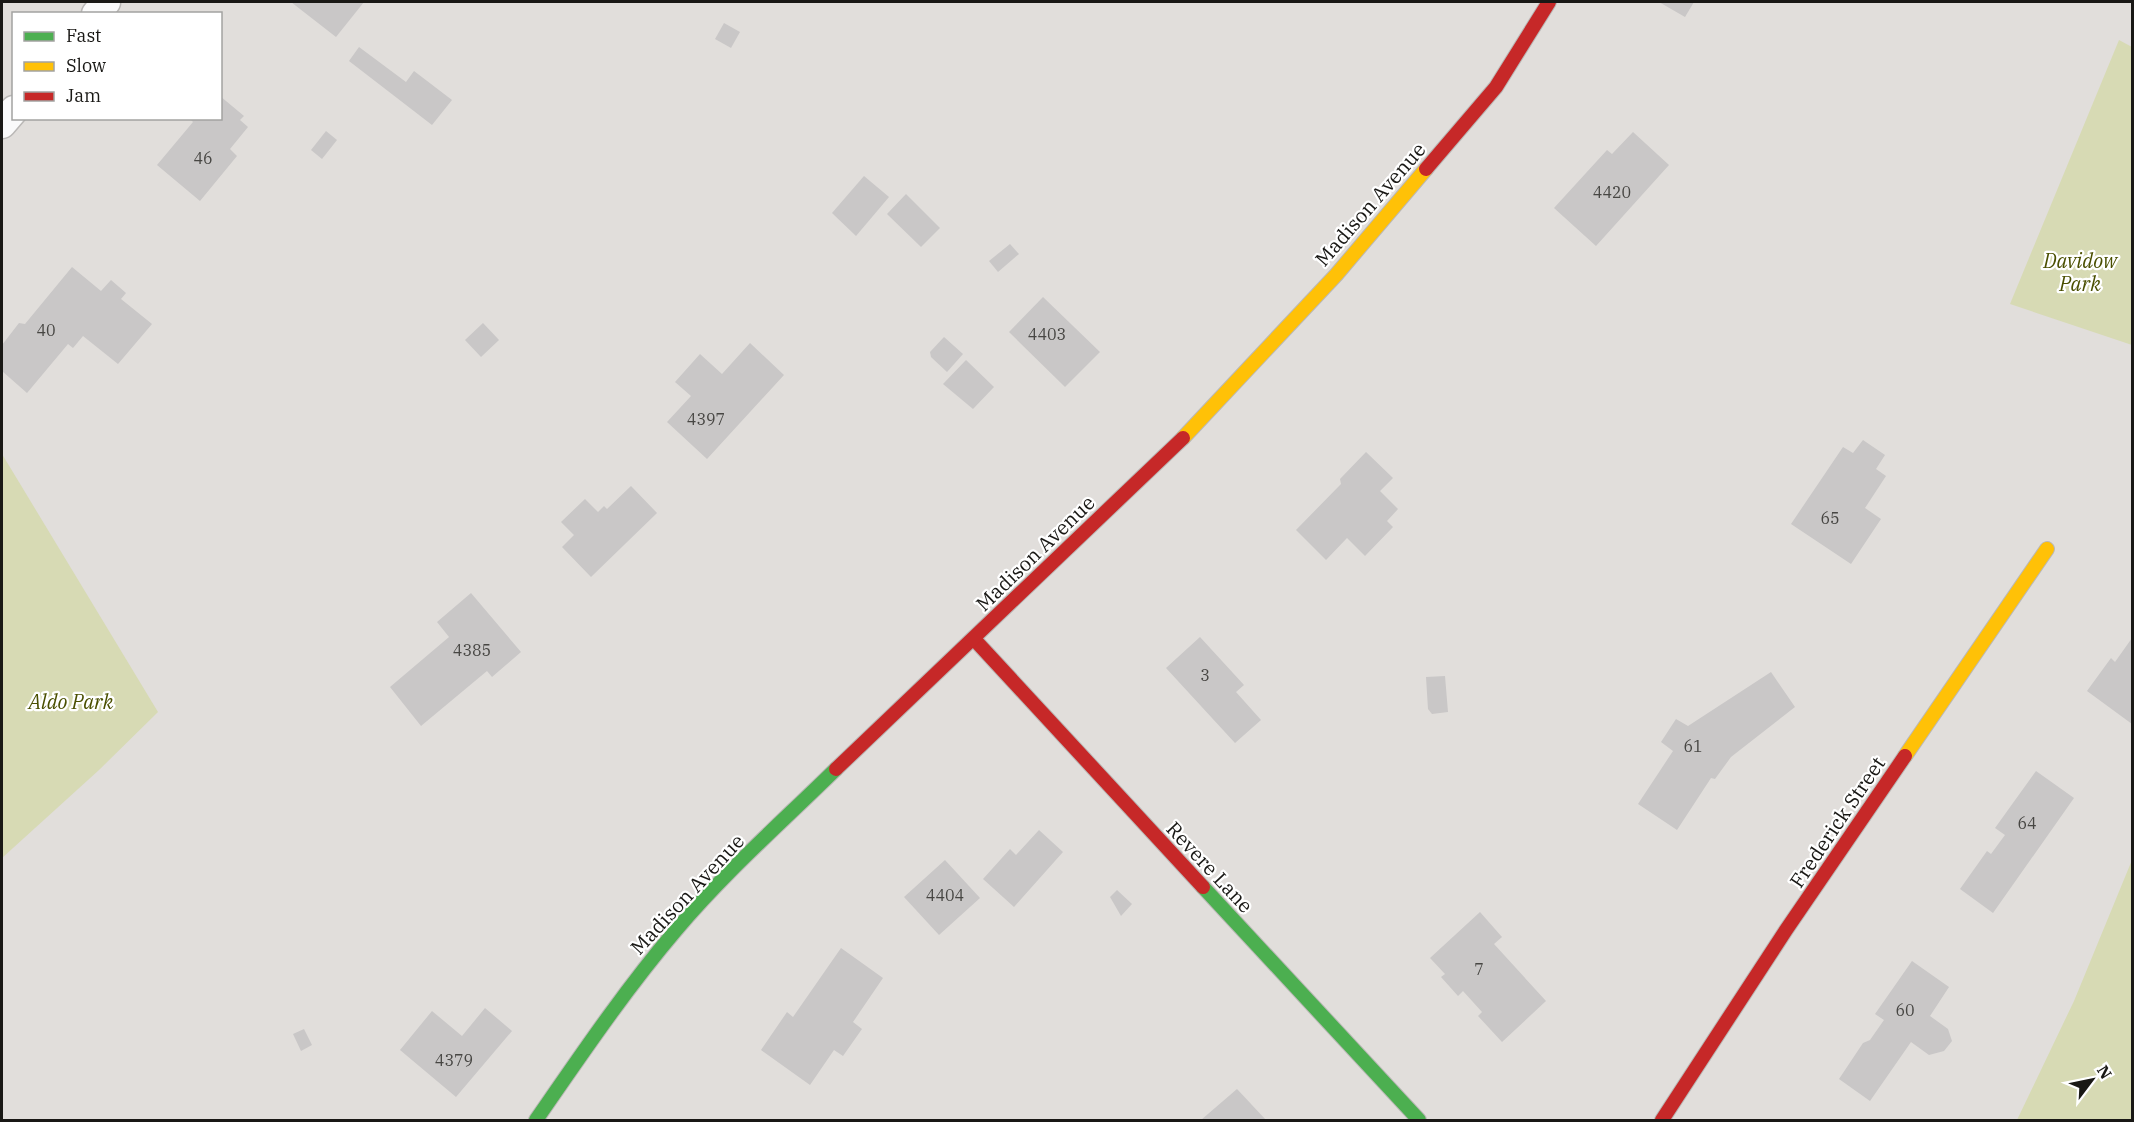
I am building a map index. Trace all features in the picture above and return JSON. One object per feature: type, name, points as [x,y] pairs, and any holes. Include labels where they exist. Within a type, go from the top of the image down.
[{"type":"street","name":"Madison Avenue","points":[[536,1120],[620,999],[708,894],[1200,421],[1336,275],[1496,87],[1549,2]]},
{"type":"street","points":[[2,124],[12,112]]},
{"type":"street","name":"Frederick Street","points":[[1662,1120],[1786,930],[2047,549]]},
{"type":"street","name":"Revere Lane","points":[[974,639],[1419,1120]]},
{"type":"green space","name":"Davidow Park","points":[[2119,40],[2132,47],[2132,345],[2010,304]]},
{"type":"green space","name":"Aldo Park","points":[[2,454],[158,712],[99,770],[2,858]]},
{"type":"green space","points":[[2132,860],[2132,1120],[2017,1120],[2074,1001]]},
{"type":"building","points":[[291,2],[364,2],[336,37]]},
{"type":"building","points":[[1659,2],[1694,2],[1685,17]]},
{"type":"building","points":[[724,23],[740,32],[731,48],[715,39]]},
{"type":"building","points":[[359,47],[406,82],[414,71],[452,100],[432,125],[349,61]]},
{"type":"building","points":[[222,98],[244,116],[240,120],[248,127],[230,149],[237,156],[200,201],[157,165],[193,122],[191,120],[222,120]]},
{"type":"building","points":[[326,131],[337,140],[322,159],[311,150]]},
{"type":"building","points":[[1633,132],[1669,165],[1596,246],[1554,208],[1607,150],[1612,154]]},
{"type":"building","points":[[864,176],[889,197],[856,236],[832,213]]},
{"type":"building","points":[[906,194],[940,228],[921,247],[887,214]]},
{"type":"building","points":[[1010,244],[1019,254],[998,272],[989,261]]},
{"type":"building","points":[[72,267],[101,291],[111,280],[126,293],[121,299],[152,324],[118,364],[83,336],[73,348],[68,344],[27,393],[2,371],[2,345],[19,323],[25,324]]},
{"type":"building","points":[[1043,297],[1100,352],[1065,387],[1009,332]]},
{"type":"building","points":[[483,323],[499,340],[481,357],[465,340]]},
{"type":"building","points":[[944,337],[963,354],[947,372],[931,357],[930,352]]},
{"type":"building","points":[[750,343],[784,375],[707,459],[667,422],[691,396],[675,382],[700,354],[722,374]]},
{"type":"building","points":[[966,360],[994,387],[973,409],[943,384]]},
{"type":"building","points":[[1863,440],[1885,455],[1876,469],[1886,476],[1865,508],[1881,519],[1851,564],[1791,524],[1843,447],[1853,453]]},
{"type":"building","points":[[1366,452],[1393,478],[1380,491],[1398,509],[1387,521],[1393,527],[1365,556],[1347,538],[1326,560],[1296,530],[1341,484],[1340,479]]},
{"type":"building","points":[[631,486],[657,513],[591,577],[562,547],[574,535],[561,522],[585,499],[598,512],[604,506],[607,509]]},
{"type":"building","points":[[471,593],[521,652],[492,677],[487,671],[421,726],[390,687],[449,637],[437,622]]},
{"type":"building","points":[[1200,637],[1244,685],[1236,692],[1261,720],[1235,743],[1166,668]]},
{"type":"building","points":[[2132,638],[2132,724],[2087,691],[2111,658],[2115,662]]},
{"type":"building","points":[[1771,672],[1795,707],[1731,757],[1715,779],[1711,778],[1677,830],[1638,804],[1673,751],[1661,742],[1676,719],[1688,726]]},
{"type":"building","points":[[1445,676],[1448,712],[1432,714],[1428,709],[1426,677]]},
{"type":"building","points":[[2036,771],[2074,798],[1993,913],[1960,889],[1987,851],[1991,854],[2005,835],[1995,828]]},
{"type":"building","points":[[1039,830],[1063,852],[1014,907],[983,879],[1010,849],[1016,855]]},
{"type":"building","points":[[945,860],[980,898],[939,935],[904,897]]},
{"type":"building","points":[[1117,890],[1132,904],[1121,916],[1110,897]]},
{"type":"building","points":[[1480,912],[1502,937],[1494,944],[1546,1001],[1502,1042],[1478,1016],[1482,1012],[1463,991],[1458,996],[1441,977],[1445,974],[1430,958]]},
{"type":"building","points":[[841,948],[883,978],[853,1022],[862,1029],[843,1056],[834,1050],[810,1085],[761,1050],[787,1012],[793,1017]]},
{"type":"building","points":[[1912,961],[1949,987],[1930,1016],[1948,1029],[1952,1041],[1944,1051],[1929,1055],[1911,1042],[1870,1101],[1839,1079],[1863,1043],[1870,1040],[1884,1020],[1875,1014]]},
{"type":"building","points":[[485,1008],[512,1031],[456,1097],[400,1050],[432,1011],[462,1036]]},
{"type":"building","points":[[304,1029],[312,1045],[301,1051],[293,1034]]},
{"type":"building","points":[[1237,1089],[1266,1120],[1201,1120]]},
{"type":"traffic: fast","points":[[536,1120],[621,999],[676,930],[734,868],[836,769]]},
{"type":"traffic: fast","points":[[1203,887],[1419,1120]]},
{"type":"traffic: slow","points":[[1183,438],[1336,275],[1426,169]]},
{"type":"traffic: slow","points":[[1905,756],[2047,549]]},
{"type":"traffic: jam","points":[[1426,169],[1496,87],[1549,2]]},
{"type":"traffic: jam","points":[[836,769],[1183,438]]},
{"type":"traffic: jam","points":[[974,639],[1203,887]]},
{"type":"traffic: jam","points":[[1662,1120],[1786,930],[1905,756]]}]
